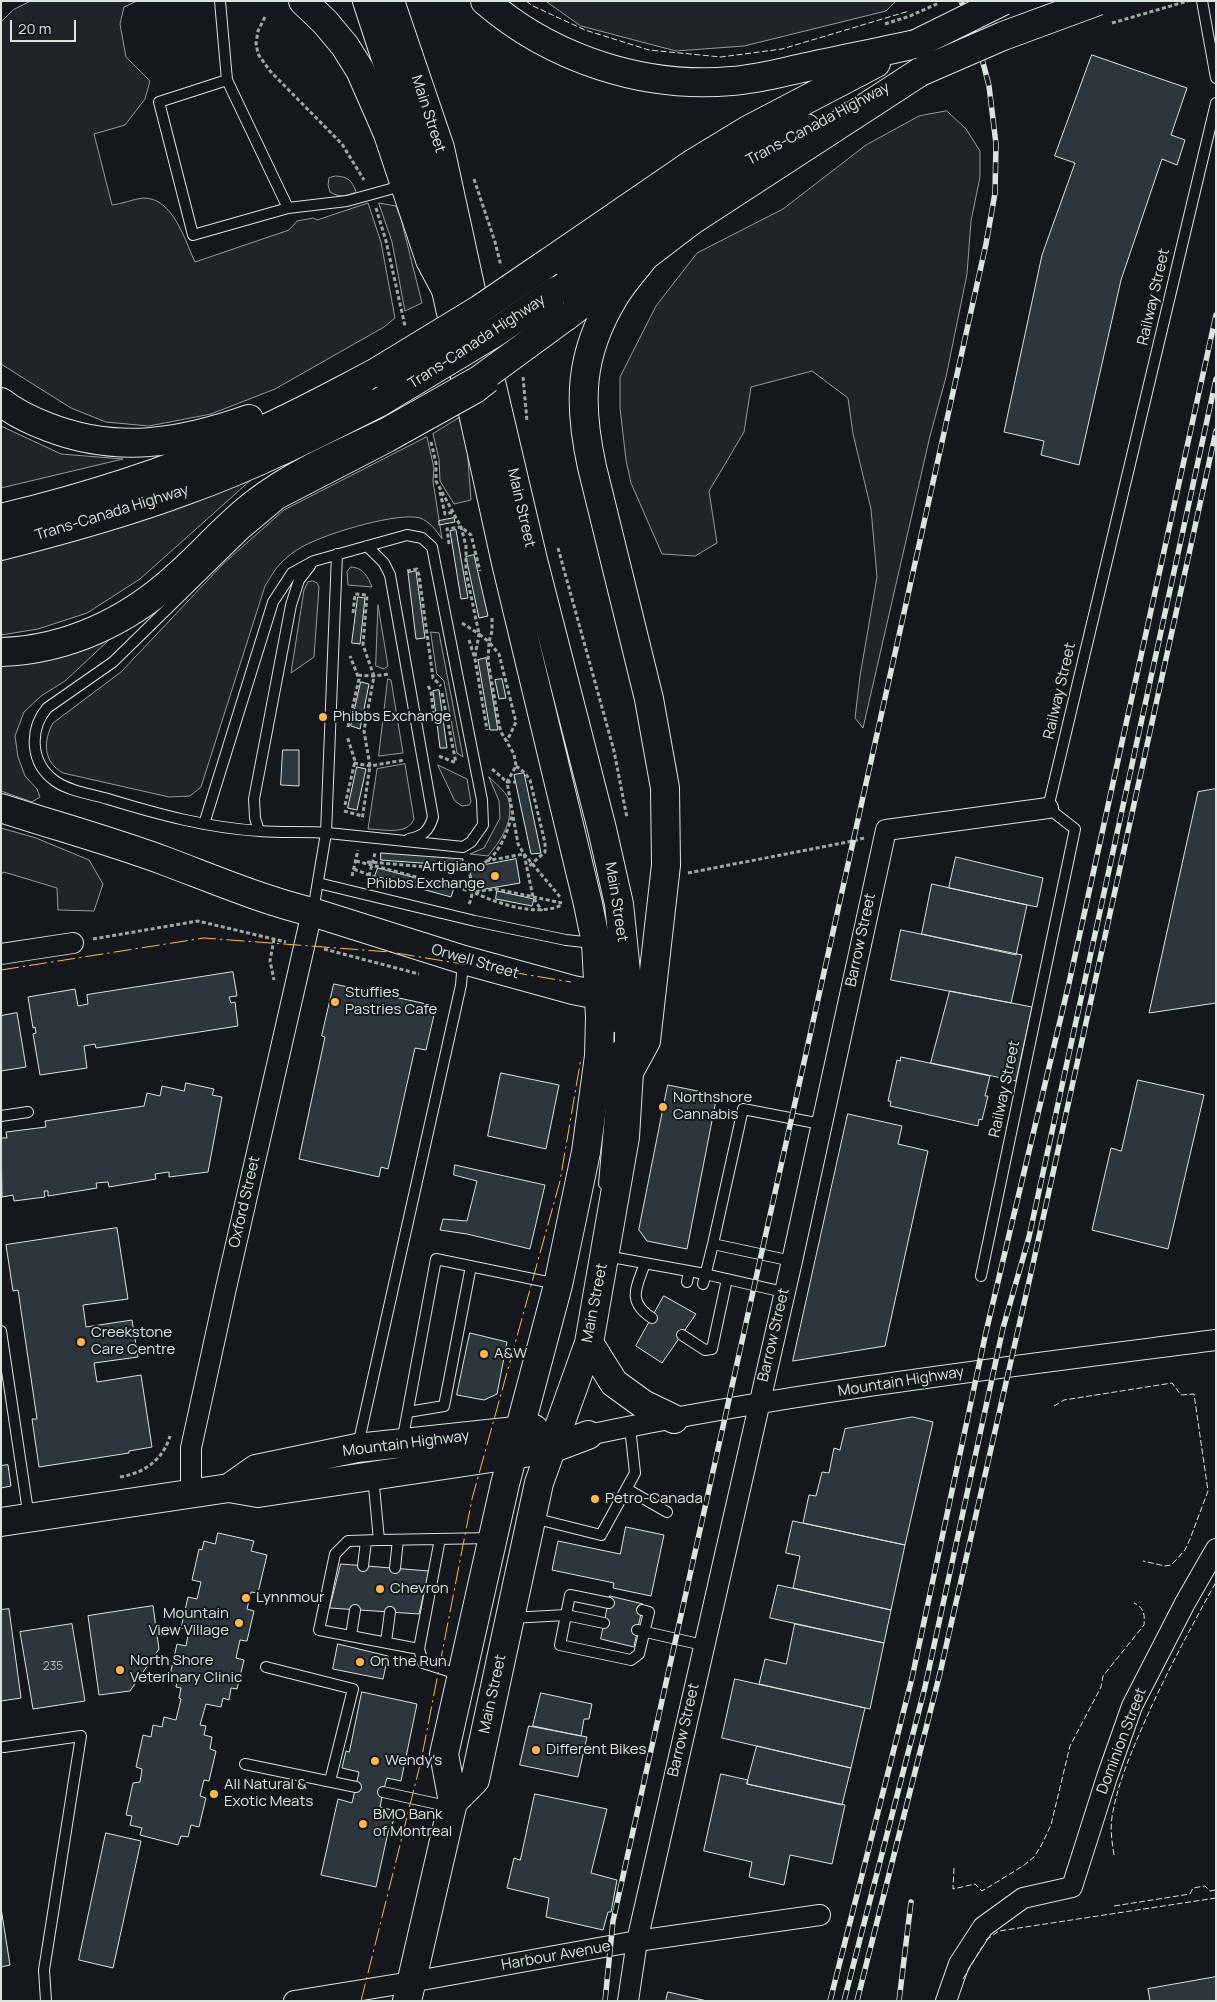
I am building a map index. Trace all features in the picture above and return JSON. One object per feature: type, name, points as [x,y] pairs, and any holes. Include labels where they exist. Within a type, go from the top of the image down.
[{"type":"main road","points":[[302,1],[340,40],[360,70],[388,134],[430,260],[446,290]]},
{"type":"main road","name":"Main Street","points":[[367,1],[405,117],[443,256],[446,290],[506,563],[596,943],[613,981],[629,1001],[629,1072],[625,1136],[589,1343],[539,1483],[475,1780],[453,1805]]},
{"type":"main road","name":"Main Street","points":[[390,1],[440,148],[491,382],[619,904],[613,981],[599,1056],[586,1152],[558,1285],[515,1443],[444,1754],[453,1805],[409,1991]]},
{"type":"main road","points":[[485,1],[519,28],[548,44],[608,68],[670,81],[732,81],[916,44],[1003,1]]},
{"type":"main road","points":[[1,652],[37,648],[68,641],[122,617],[149,599],[176,577],[234,520],[257,501],[306,472],[389,439],[578,315],[646,255],[692,220],[920,72],[1003,36],[1098,1]]},
{"type":"main road","name":"Trans-Canada Highway","points":[[1,518],[112,488],[178,465],[243,439],[375,373],[480,309],[692,164],[748,130],[852,74],[916,44]]},
{"type":"main road","name":"Trans-Canada Highway","points":[[1,546],[120,513],[188,490],[318,434],[380,402],[496,332],[654,221],[761,152],[816,122],[920,72]]},
{"type":"main road","points":[[629,1072],[646,1042],[666,865],[665,788],[651,708],[592,467],[583,410],[584,379],[599,324],[619,290],[646,255]]},
{"type":"main road","points":[[1,402],[37,423],[64,433],[112,443],[148,443],[203,433],[233,424],[375,373]]},
{"type":"main road","name":"Orwell Street","points":[[1,808],[164,861],[292,907],[464,960],[573,990],[613,981]]},
{"type":"main road","points":[[589,1343],[614,1383],[643,1404],[674,1419]]},
{"type":"main road","name":"Mountain Highway","points":[[1,1522],[229,1488],[258,1493],[372,1475],[515,1443],[561,1425],[588,1435]]},
{"type":"main road","name":"Mountain Highway","points":[[229,1488],[256,1469],[357,1448],[402,1442],[515,1443],[551,1449],[588,1435]]},
{"type":"street","points":[[886,830],[1048,808]]},
{"type":"street","name":"Barrow Street","points":[[628,2001],[637,1941],[792,1261],[886,830]]},
{"type":"street","name":"Oxford Street","points":[[191,1494],[191,1448],[232,1259],[312,912]]},
{"type":"street","points":[[1,954],[73,943]]},
{"type":"street","name":"Mountain Highway","points":[[588,1435],[758,1404],[950,1375],[1216,1340]]},
{"type":"street","name":"Dominion Street","points":[[946,2001],[959,1964],[984,1927],[1023,1898],[1072,1887],[1106,1777],[1132,1706],[1184,1604],[1216,1549]]},
{"type":"street","name":"Harbour Avenue","points":[[294,2001],[409,1991],[637,1941],[820,1915]]},
{"type":"lane","points":[[220,1],[228,80],[288,208]]},
{"type":"lane","points":[[1202,1],[1216,78]]},
{"type":"lane","points":[[228,80],[159,102],[193,236],[288,208],[347,201],[406,184]]},
{"type":"lane","name":"Railway Street","points":[[981,1276],[1075,829],[1048,808],[1216,103]]},
{"type":"lane","points":[[578,315],[619,290]]},
{"type":"lane","points":[[204,824],[273,602],[292,573],[314,561],[407,536],[422,538],[432,547],[482,800],[483,825],[471,842],[463,847],[326,833],[259,831],[204,824],[118,802],[70,788],[55,781],[42,769],[37,759],[34,732],[39,717],[60,698],[113,662],[244,534],[281,502],[389,439],[478,397],[501,380]]},
{"type":"lane","points":[[367,546],[384,563],[390,575],[433,817],[430,828],[420,837],[401,841]]},
{"type":"lane","points":[[312,912],[326,833],[337,554]]},
{"type":"lane","points":[[259,831],[255,818],[254,799],[290,605],[299,580],[314,561]]},
{"type":"lane","points":[[318,884],[484,923],[566,940],[596,943]]},
{"type":"lane","points":[[357,1448],[461,985],[464,960]]},
{"type":"lane","points":[[610,1221],[604,1190],[616,1054],[613,981]]},
{"type":"lane","points":[[704,1279],[743,1109],[821,1124]]},
{"type":"lane","points":[[1,1116],[28,1112]]},
{"type":"lane","points":[[713,1244],[792,1261]]},
{"type":"lane","points":[[604,1255],[689,1271],[704,1279],[728,1279],[784,1292]]},
{"type":"lane","points":[[402,1442],[436,1259],[558,1285]]},
{"type":"lane","points":[[645,1263],[636,1290],[636,1301],[640,1310],[652,1318]]},
{"type":"lane","points":[[408,1412],[444,1406],[471,1266]]},
{"type":"lane","points":[[687,1282],[689,1271]]},
{"type":"lane","points":[[682,1335],[705,1350],[712,1348],[728,1279]]},
{"type":"lane","points":[[1,1331],[29,1518]]},
{"type":"lane","points":[[532,1517],[601,1535],[635,1473],[630,1427]]},
{"type":"lane","points":[[372,1475],[379,1540]]},
{"type":"lane","points":[[627,1488],[667,1512]]},
{"type":"lane","points":[[419,1649],[319,1630],[335,1554],[348,1541],[492,1538]]},
{"type":"lane","points":[[440,1539],[419,1649],[423,1663],[462,1676]]},
{"type":"lane","points":[[395,1568],[398,1540]]},
{"type":"lane","points":[[363,1566],[366,1541]]},
{"type":"lane","points":[[609,1603],[570,1595],[560,1645],[631,1660],[639,1654],[641,1631],[649,1612],[642,1610]]},
{"type":"lane","points":[[351,1636],[355,1610]]},
{"type":"lane","points":[[386,1642],[390,1612]]},
{"type":"lane","points":[[510,1618],[566,1615],[604,1623]]},
{"type":"lane","points":[[641,1631],[703,1645]]},
{"type":"lane","points":[[266,1668],[353,1689],[330,1781]]},
{"type":"lane","points":[[4,1747],[82,1736],[44,1970],[46,2001]]},
{"type":"lane","points":[[245,1764],[356,1787]]},
{"type":"lane","points":[[383,1792],[453,1805]]},
{"type":"path","points":[[883,24],[910,16],[942,1]]},
{"type":"path","points":[[265,17],[257,37],[258,54],[270,71],[342,144],[372,194],[386,240],[406,333]]},
{"type":"path","points":[[471,170],[495,242],[502,270]]},
{"type":"path","points":[[523,373],[528,430]]},
{"type":"path","points":[[430,436],[436,463],[436,481],[461,527],[466,546],[466,572],[479,634],[474,659]]},
{"type":"path","points":[[439,486],[445,514],[454,512]]},
{"type":"path","points":[[461,527],[471,536],[482,579]]},
{"type":"path","points":[[557,545],[612,741],[627,820]]},
{"type":"path","points":[[406,570],[417,569],[419,574],[433,678],[441,684],[456,763]]},
{"type":"path","points":[[352,619],[355,594],[367,595],[363,645],[374,676],[364,731],[370,766],[361,822]]},
{"type":"path","points":[[492,616],[488,662],[499,724],[514,754],[516,766],[507,782],[518,844],[565,904]]},
{"type":"path","points":[[454,624],[463,623],[489,642],[499,654],[516,722],[507,740]]},
{"type":"path","points":[[348,654],[358,675],[346,734],[354,763],[343,812],[362,816]]},
{"type":"path","points":[[358,675],[390,674]]},
{"type":"path","points":[[433,755],[460,766]]},
{"type":"path","points":[[354,763],[370,766],[404,760]]},
{"type":"path","points":[[487,765],[507,782],[515,782]]},
{"type":"path","points":[[516,766],[525,773],[528,780],[545,843],[545,852],[527,868]]},
{"type":"path","points":[[486,862],[497,850],[506,834],[512,814]]},
{"type":"path","points":[[683,874],[853,841],[886,830]]},
{"type":"path","points":[[351,879],[359,845]]},
{"type":"path","points":[[354,869],[369,876],[376,851]]},
{"type":"path","points":[[356,861],[468,868],[524,854]]},
{"type":"path","points":[[524,854],[533,897],[542,911]]},
{"type":"path","points":[[373,863],[473,892],[496,902],[542,911],[554,909],[565,904]]},
{"type":"path","points":[[468,868],[473,892]]},
{"type":"path","points":[[473,892],[496,888],[565,904]]},
{"type":"path","points":[[73,943],[198,922],[285,942]]},
{"type":"path","points":[[113,1478],[132,1475],[149,1467],[164,1451],[170,1439],[172,1429]]},
{"type":"shaded area","points":[[31,1],[137,1],[124,7],[120,24],[126,57],[150,81],[145,99],[125,125],[94,134],[112,205],[143,198],[153,200],[162,205],[170,212],[182,232],[195,262],[289,230],[297,221],[313,218],[317,220],[368,203],[381,242],[395,318],[384,327],[275,389],[211,414],[149,426],[106,422],[71,408],[1,364],[1,22],[13,10]]},
{"type":"shaded area","points":[[546,1],[896,1],[886,11],[744,46],[676,51],[581,26]]},
{"type":"shaded area","points":[[947,111],[966,129],[980,151],[980,177],[971,221],[967,274],[946,377],[930,436],[863,728],[855,718],[860,676],[877,577],[871,509],[853,434],[848,398],[812,371],[751,387],[744,432],[709,491],[717,543],[695,556],[662,554],[631,483],[626,460],[620,408],[620,377],[656,306],[697,253],[783,209],[866,145],[919,116]]},
{"type":"shaded area","points":[[336,176],[349,180],[356,192],[343,196],[330,192],[329,178]]},
{"type":"shaded area","points":[[379,203],[396,206],[422,303],[405,311],[392,242]]},
{"type":"shaded area","points":[[459,418],[467,447],[471,500],[454,504],[440,481],[439,459],[433,434]]},
{"type":"shaded area","points":[[1,426],[61,454],[123,459],[1,488]]},
{"type":"shaded area","points":[[427,437],[434,468],[433,481],[442,539],[427,522],[420,518],[410,517],[382,520],[350,528],[322,538],[300,548],[280,563],[265,586],[201,787],[190,796],[169,797],[63,773],[56,768],[48,757],[46,744],[53,723],[121,672],[223,564],[284,510]]},
{"type":"shaded area","points":[[252,479],[140,579],[87,613],[38,629],[1,635],[1,557]]},
{"type":"shaded area","points":[[351,567],[362,571],[367,576],[372,587],[348,585],[347,572]]},
{"type":"shaded area","points":[[313,581],[319,587],[314,657],[291,673],[304,590],[308,582]]},
{"type":"shaded area","points":[[378,605],[388,666],[384,669],[376,666]]},
{"type":"shaded area","points":[[124,626],[65,681],[41,696],[24,712],[15,736],[18,757],[25,776],[37,789],[40,797],[32,802],[1,791],[1,664]]},
{"type":"shaded area","points":[[431,632],[439,633],[463,757],[457,753],[444,681],[437,674]]},
{"type":"shaded area","points":[[388,679],[391,680],[403,753],[379,756]]},
{"type":"shaded area","points":[[405,764],[414,819],[406,828],[400,830],[368,829],[377,769]]},
{"type":"shaded area","points":[[438,765],[467,779],[471,802],[469,805],[462,806],[455,801]]},
{"type":"shaded area","points":[[489,777],[508,798],[510,814],[506,829],[488,856],[470,854],[484,848],[500,818],[499,801]]},
{"type":"shaded area","points":[[1,828],[36,838],[89,860],[103,884],[94,911],[58,910],[57,888],[4,872],[1,874]]},
{"type":"building","points":[[1092,55],[1187,88],[1171,135],[1185,140],[1177,165],[1162,159],[1121,280],[1079,465],[1041,455],[1044,441],[1004,432],[1042,255],[1075,163],[1055,156]]},
{"type":"building","points":[[454,518],[455,522],[439,525],[439,521]]},
{"type":"building","points":[[456,530],[468,598],[461,599],[450,531]]},
{"type":"building","points":[[474,555],[488,616],[479,618],[466,557]]},
{"type":"building","points":[[416,571],[425,638],[416,639],[408,573]]},
{"type":"building","points":[[358,597],[365,598],[360,644],[352,643]]},
{"type":"building","points":[[486,658],[498,730],[490,730],[478,660]]},
{"type":"building","points":[[502,679],[506,698],[499,699],[495,680]]},
{"type":"building","points":[[361,682],[369,684],[360,729],[351,726]]},
{"type":"building","points":[[439,690],[447,748],[440,748],[433,691]]},
{"type":"building","points":[[283,750],[299,750],[299,786],[281,785]]},
{"type":"building","points":[[357,767],[366,769],[357,810],[348,808]]},
{"type":"building","points":[[524,773],[541,853],[531,854],[514,775]]},
{"type":"building","points":[[1216,789],[1216,1003],[1149,1013],[1198,792]]},
{"type":"building","points":[[381,853],[463,859],[462,866],[381,860]]},
{"type":"building","points":[[956,857],[1043,878],[1037,907],[949,888]]},
{"type":"building","name":"Artigiano Phibbs Exchange","points":[[516,859],[520,883],[474,891],[469,868]]},
{"type":"building","points":[[378,868],[454,888],[451,897],[375,876]]},
{"type":"building","points":[[932,884],[1027,905],[1016,955],[922,934]]},
{"type":"building","points":[[497,891],[534,899],[532,906],[496,899]]},
{"type":"building","points":[[901,930],[1022,955],[1011,1003],[891,980]]},
{"type":"building","points":[[233,972],[237,996],[229,997],[231,1003],[235,1002],[238,1026],[96,1048],[95,1044],[84,1046],[87,1068],[40,1075],[33,1034],[36,1033],[35,1027],[33,1028],[28,997],[75,989],[78,1006],[88,1004],[87,995]]},
{"type":"building","points":[[334,984],[436,1006],[426,1050],[415,1048],[388,1169],[381,1167],[379,1177],[299,1159],[325,1037],[322,1036]]},
{"type":"building","points":[[950,991],[1032,1007],[1016,1081],[931,1063]]},
{"type":"building","points":[[17,1013],[26,1067],[1,1071],[1,1016]]},
{"type":"building","points":[[901,1057],[990,1076],[985,1096],[988,1096],[982,1120],[979,1119],[978,1126],[890,1106],[891,1101],[888,1101],[897,1060],[900,1061]]},
{"type":"building","points":[[501,1073],[559,1085],[546,1149],[488,1136]]},
{"type":"building","points":[[1138,1080],[1204,1095],[1168,1249],[1092,1230],[1111,1148],[1121,1151]]},
{"type":"building","points":[[186,1083],[214,1089],[212,1095],[222,1097],[208,1172],[169,1177],[169,1172],[155,1174],[156,1179],[109,1187],[108,1182],[96,1183],[97,1188],[48,1196],[48,1191],[44,1191],[45,1197],[14,1201],[13,1195],[2,1197],[1,1138],[7,1138],[6,1132],[46,1127],[45,1121],[144,1106],[147,1093],[160,1096],[162,1086],[184,1091]]},
{"type":"building","points":[[668,1085],[717,1095],[687,1249],[647,1241],[639,1230]]},
{"type":"building","points":[[848,1114],[902,1126],[898,1144],[928,1151],[885,1346],[793,1361]]},
{"type":"building","points":[[455,1165],[545,1185],[530,1249],[467,1234],[440,1230],[443,1219],[467,1221],[477,1181],[454,1175]]},
{"type":"building","name":"Creekstone Care Centre","points":[[117,1228],[128,1299],[83,1305],[86,1327],[132,1320],[138,1357],[94,1363],[97,1382],[141,1375],[152,1447],[129,1451],[129,1453],[39,1467],[32,1419],[37,1419],[18,1290],[13,1291],[6,1245]]},
{"type":"building","points":[[664,1296],[696,1314],[662,1363],[636,1346]]},
{"type":"building","points":[[470,1333],[507,1342],[497,1394],[484,1400],[457,1395]]},
{"type":"building","points":[[913,1417],[933,1422],[905,1545],[803,1523],[809,1495],[816,1496],[822,1472],[829,1473],[834,1448],[840,1450],[845,1429]]},
{"type":"building","points":[[8,1465],[11,1486],[1,1488],[1,1466]]},
{"type":"building","points":[[793,1521],[905,1545],[891,1610],[793,1588],[800,1556],[786,1553]]},
{"type":"building","points":[[626,1527],[664,1535],[651,1596],[613,1588],[614,1583],[552,1570],[558,1541],[620,1554]]},
{"type":"building","points":[[218,1533],[254,1541],[251,1551],[267,1555],[258,1593],[251,1592],[247,1609],[254,1611],[247,1641],[240,1640],[236,1658],[244,1660],[237,1689],[231,1688],[229,1700],[223,1698],[221,1707],[206,1704],[200,1725],[206,1726],[204,1735],[212,1737],[210,1749],[216,1751],[209,1781],[204,1780],[200,1796],[206,1798],[199,1827],[191,1825],[188,1837],[181,1836],[178,1845],[140,1835],[142,1828],[130,1825],[132,1816],[126,1815],[133,1783],[140,1782],[142,1769],[136,1767],[143,1735],[151,1737],[153,1725],[162,1727],[164,1717],[176,1720],[181,1699],[179,1698],[181,1688],[176,1687],[178,1677],[170,1675],[177,1644],[186,1646],[189,1630],[181,1628],[188,1597],[197,1599],[201,1582],[192,1580],[199,1549],[202,1550],[204,1541],[215,1544]]},
{"type":"building","points":[[341,1564],[429,1571],[419,1614],[330,1608]]},
{"type":"building","points":[[778,1585],[891,1610],[884,1643],[770,1618]]},
{"type":"building","points":[[610,1596],[643,1604],[634,1647],[601,1639]]},
{"type":"building","name":"North Shore Veterinary Clinic","points":[[153,1606],[159,1649],[130,1691],[99,1695],[88,1616]]},
{"type":"building","points":[[9,1609],[21,1698],[1,1701],[1,1610]]},
{"type":"building","points":[[72,1624],[85,1701],[33,1709],[20,1632]]},
{"type":"building","points":[[795,1624],[884,1643],[870,1709],[759,1684],[765,1659],[786,1664]]},
{"type":"building","name":"On the Run","points":[[338,1644],[388,1656],[383,1679],[333,1669]]},
{"type":"building","points":[[735,1679],[865,1708],[851,1768],[722,1738]]},
{"type":"building","points":[[362,1692],[417,1704],[401,1781],[387,1778],[383,1792],[380,1807],[396,1811],[391,1829],[389,1828],[376,1887],[321,1875],[338,1799],[352,1803],[359,1772],[342,1768],[346,1751],[349,1752]]},
{"type":"building","points":[[541,1693],[592,1704],[589,1719],[584,1719],[581,1736],[533,1726]]},
{"type":"building","points":[[529,1726],[587,1737],[578,1777],[520,1765]]},
{"type":"building","points":[[757,1746],[851,1768],[842,1805],[747,1784]]},
{"type":"building","points":[[721,1774],[748,1780],[747,1784],[845,1805],[832,1864],[790,1855],[784,1885],[749,1877],[752,1862],[704,1851]]},
{"type":"building","points":[[535,1794],[607,1809],[591,1873],[617,1880],[611,1912],[608,1912],[603,1930],[546,1917],[549,1898],[507,1888],[514,1858],[520,1860]]},
{"type":"building","points":[[106,1833],[141,1841],[113,1968],[79,1960]]},
{"type":"building","points":[[1,1908],[10,1965],[1,1967]]},
{"type":"building","points":[[1216,1977],[1216,2001],[1150,2001],[1148,1989]]},
{"type":"building","points":[[668,1992],[707,2001],[666,2001]]},
{"type":"railway","points":[[605,2001],[613,1921],[986,244],[995,193],[996,144],[989,86],[978,43],[961,1]]},
{"type":"railway","points":[[830,2001],[912,1678],[986,1332],[1069,983],[1216,315]]},
{"type":"railway","points":[[844,2001],[925,1687],[1003,1328],[1029,1237],[1216,379]]},
{"type":"railway","points":[[857,2001],[940,1673],[1033,1264],[1216,431]]},
{"type":"railway","points":[[899,2001],[911,1902]]},
{"type":"fence","points":[[526,1],[585,30],[649,50],[721,57],[782,49],[909,11]]},
{"type":"fence","points":[[1054,1406],[1064,1400],[1172,1383],[1181,1395],[1194,1394],[1208,1491],[1185,1550],[1176,1560],[1171,1565],[1165,1566],[1143,1561]]},
{"type":"fence","points":[[1114,1855],[1111,1831],[1112,1817],[1120,1783],[1149,1711],[1216,1582]]},
{"type":"fence","points":[[954,1868],[953,1889],[975,1884],[982,1891],[1023,1866],[1034,1857],[1051,1825],[1070,1746],[1101,1687],[1103,1676],[1144,1625],[1143,1612],[1134,1603]]},
{"type":"fence","points":[[1114,1906],[1190,1894],[1193,1888],[1205,1886],[1210,1891],[1216,1890]]},
{"type":"fence","points":[[986,1940],[999,1931],[1216,1898]]},
{"type":"fence","points":[[963,1979],[982,1947]]},
{"type":"power","points":[[1,970],[204,938],[390,952],[571,982]]},
{"type":"power","points":[[361,2001],[421,1761],[472,1499],[560,1181],[581,1058]]},
{"type":"place","name":"Phibbs Exchange","points":[[323,717]]},
{"type":"place","name":"Artigiano Phibbs Exchange","points":[[495,876]]},
{"type":"place","name":"Stuffies Pastries Cafe","points":[[335,1002]]},
{"type":"place","name":"Northshore Cannabis","points":[[663,1107]]},
{"type":"place","name":"Creekstone Care Centre","points":[[81,1342]]},
{"type":"place","name":"A&W","points":[[484,1354]]},
{"type":"place","name":"Petro-Canada","points":[[595,1499]]},
{"type":"place","name":"Chevron","points":[[380,1589]]},
{"type":"place","name":"Lynnmour","points":[[246,1598]]},
{"type":"place","name":"Mountain View Village","points":[[239,1623]]},
{"type":"place","name":"On the Run","points":[[360,1662]]},
{"type":"place","name":"North Shore Veterinary Clinic","points":[[120,1670]]},
{"type":"place","name":"Different Bikes","points":[[536,1750]]},
{"type":"place","name":"Wendy's","points":[[375,1761]]},
{"type":"place","name":"All Natural & Exotic Meats","points":[[214,1794]]},
{"type":"place","name":"BMO Bank of Montreal","points":[[363,1824]]}]
